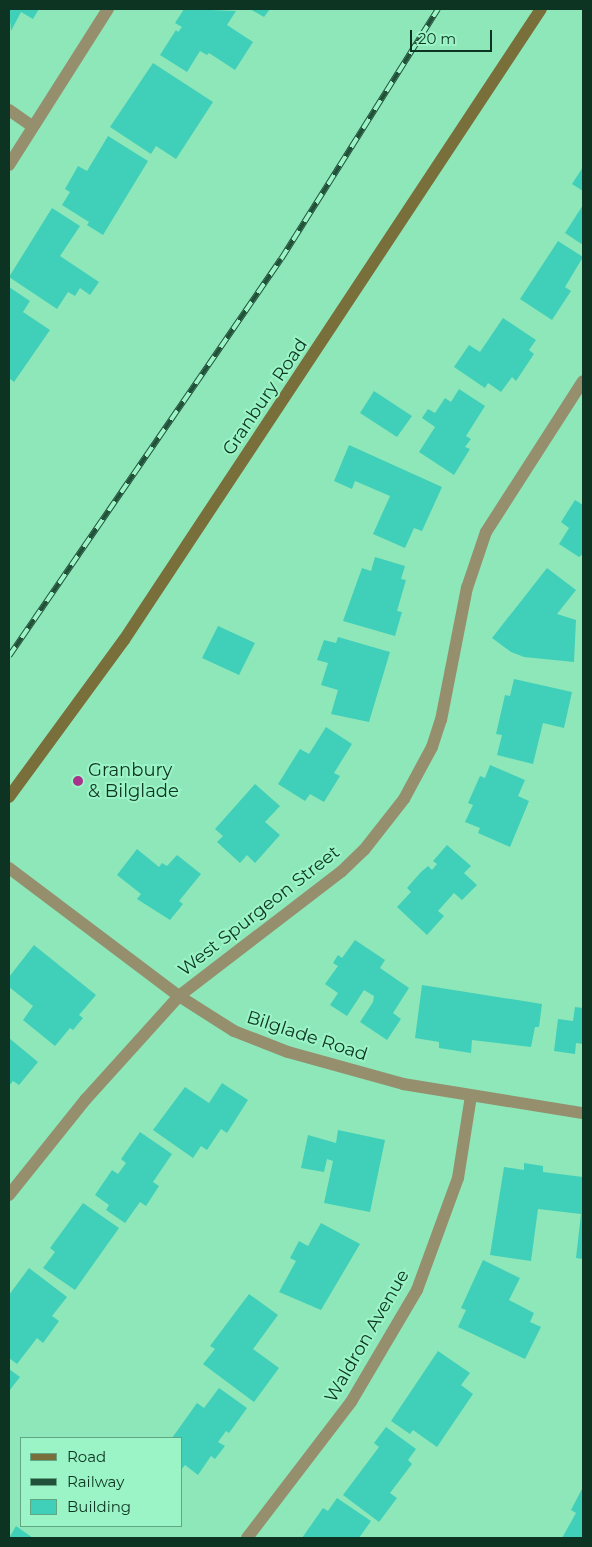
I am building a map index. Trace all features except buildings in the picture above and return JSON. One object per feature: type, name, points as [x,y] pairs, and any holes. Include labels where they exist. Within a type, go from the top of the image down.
[{"type":"main road","name":"Granbury Road","points":[[9,798],[124,640],[541,9]]},
{"type":"street","points":[[9,165],[108,9]]},
{"type":"street","points":[[9,110],[33,127]]},
{"type":"street","name":"West Spurgeon Street","points":[[9,1195],[86,1099],[180,996],[342,871],[364,850],[404,799],[432,747],[441,720],[466,588],[486,532],[583,381]]},
{"type":"street","name":"Bilglade Road","points":[[9,868],[180,996],[234,1031],[288,1052],[403,1084],[583,1113]]},
{"type":"street","name":"Waldron Avenue","points":[[247,1538],[351,1402],[417,1290],[458,1178],[471,1096]]},
{"type":"railway","points":[[9,656],[281,259],[438,9]]},
{"type":"place","name":"Granbury & Bilglade","points":[[78,781]]}]
